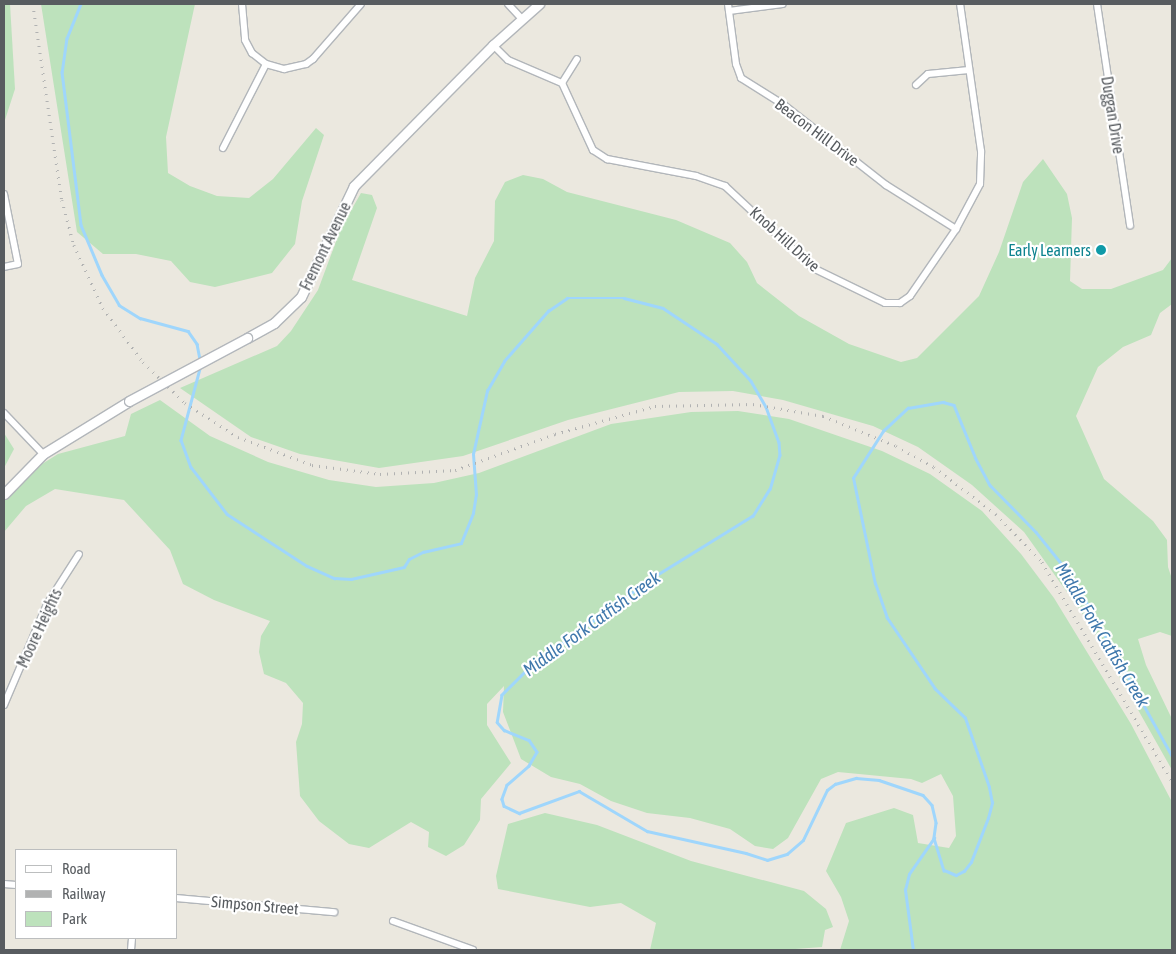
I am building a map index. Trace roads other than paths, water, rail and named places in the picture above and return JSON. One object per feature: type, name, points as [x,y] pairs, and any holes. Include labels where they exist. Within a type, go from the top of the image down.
[{"type":"main road","name":"Fremont Avenue","points":[[4,494],[43,454],[129,400],[274,323],[301,296],[354,186],[493,45],[538,4]]},
{"type":"street","points":[[242,4],[248,47],[266,64],[284,69],[306,64],[361,4]]},
{"type":"street","points":[[508,4],[522,19]]},
{"type":"street","points":[[728,7],[783,4]]},
{"type":"street","name":"Knob Hill Drive","points":[[562,83],[593,150],[607,159],[696,176],[724,186],[813,268],[885,303],[900,303],[910,296],[956,228],[980,184],[981,151],[960,4]]},
{"type":"street","name":"Duggan Drive","points":[[1096,4],[1130,226]]},
{"type":"street","name":"Beacon Hill Drive","points":[[728,7],[741,78],[784,104],[886,185],[956,228]]},
{"type":"street","points":[[493,45],[508,60],[562,83],[577,59]]},
{"type":"street","points":[[223,148],[266,64]]},
{"type":"street","points":[[916,85],[928,74],[969,70]]},
{"type":"street","points":[[4,194],[18,264],[4,267]]},
{"type":"street","points":[[4,412],[43,454]]},
{"type":"street","name":"Moore Heights","points":[[4,705],[47,604],[78,554]]},
{"type":"street","name":"Simpson Street","points":[[178,898],[334,912]]},
{"type":"street","points":[[393,921],[473,950]]},
{"type":"waterway","name":"Middle Fork Catfish Creek","points":[[81,4],[67,38],[62,72],[81,225],[102,275],[119,305],[140,318],[188,331],[197,344],[200,360]]},
{"type":"waterway","name":"Middle Fork Catfish Creek","points":[[201,365],[181,440],[191,467],[227,514],[307,566],[334,578],[351,579],[404,567],[409,559],[423,552],[461,543],[473,513],[476,495],[473,454],[487,391],[504,361],[548,311],[567,298],[624,298],[663,308],[717,344],[751,381],[766,407],[779,442],[780,455],[770,489],[753,516],[656,576],[531,666],[502,695],[497,722],[504,730],[529,740],[537,752],[529,766],[507,785],[502,799],[504,806],[519,813],[579,791],[647,831],[746,853],[767,860],[787,854],[803,840],[827,790],[835,784],[856,778],[879,780],[923,795],[932,805],[936,823],[934,838],[944,870],[956,875],[964,871],[971,862],[988,818],[992,803],[989,787],[965,718],[935,689],[887,618],[875,584],[853,478],[883,431],[908,408],[943,402],[954,405],[976,459],[990,485],[1036,532],[1073,578],[1172,756]]},
{"type":"waterway","points":[[913,950],[905,890],[909,874],[934,838]]},
{"type":"railway","points":[[33,4],[62,200],[74,245],[103,308],[143,362],[185,403],[238,437],[312,465],[380,474],[455,470],[555,434],[655,406],[753,404],[823,416],[896,446],[934,467],[996,514],[1042,562],[1172,781]]},
{"type":"place","name":"Early Learners","points":[[1101,250]]}]
